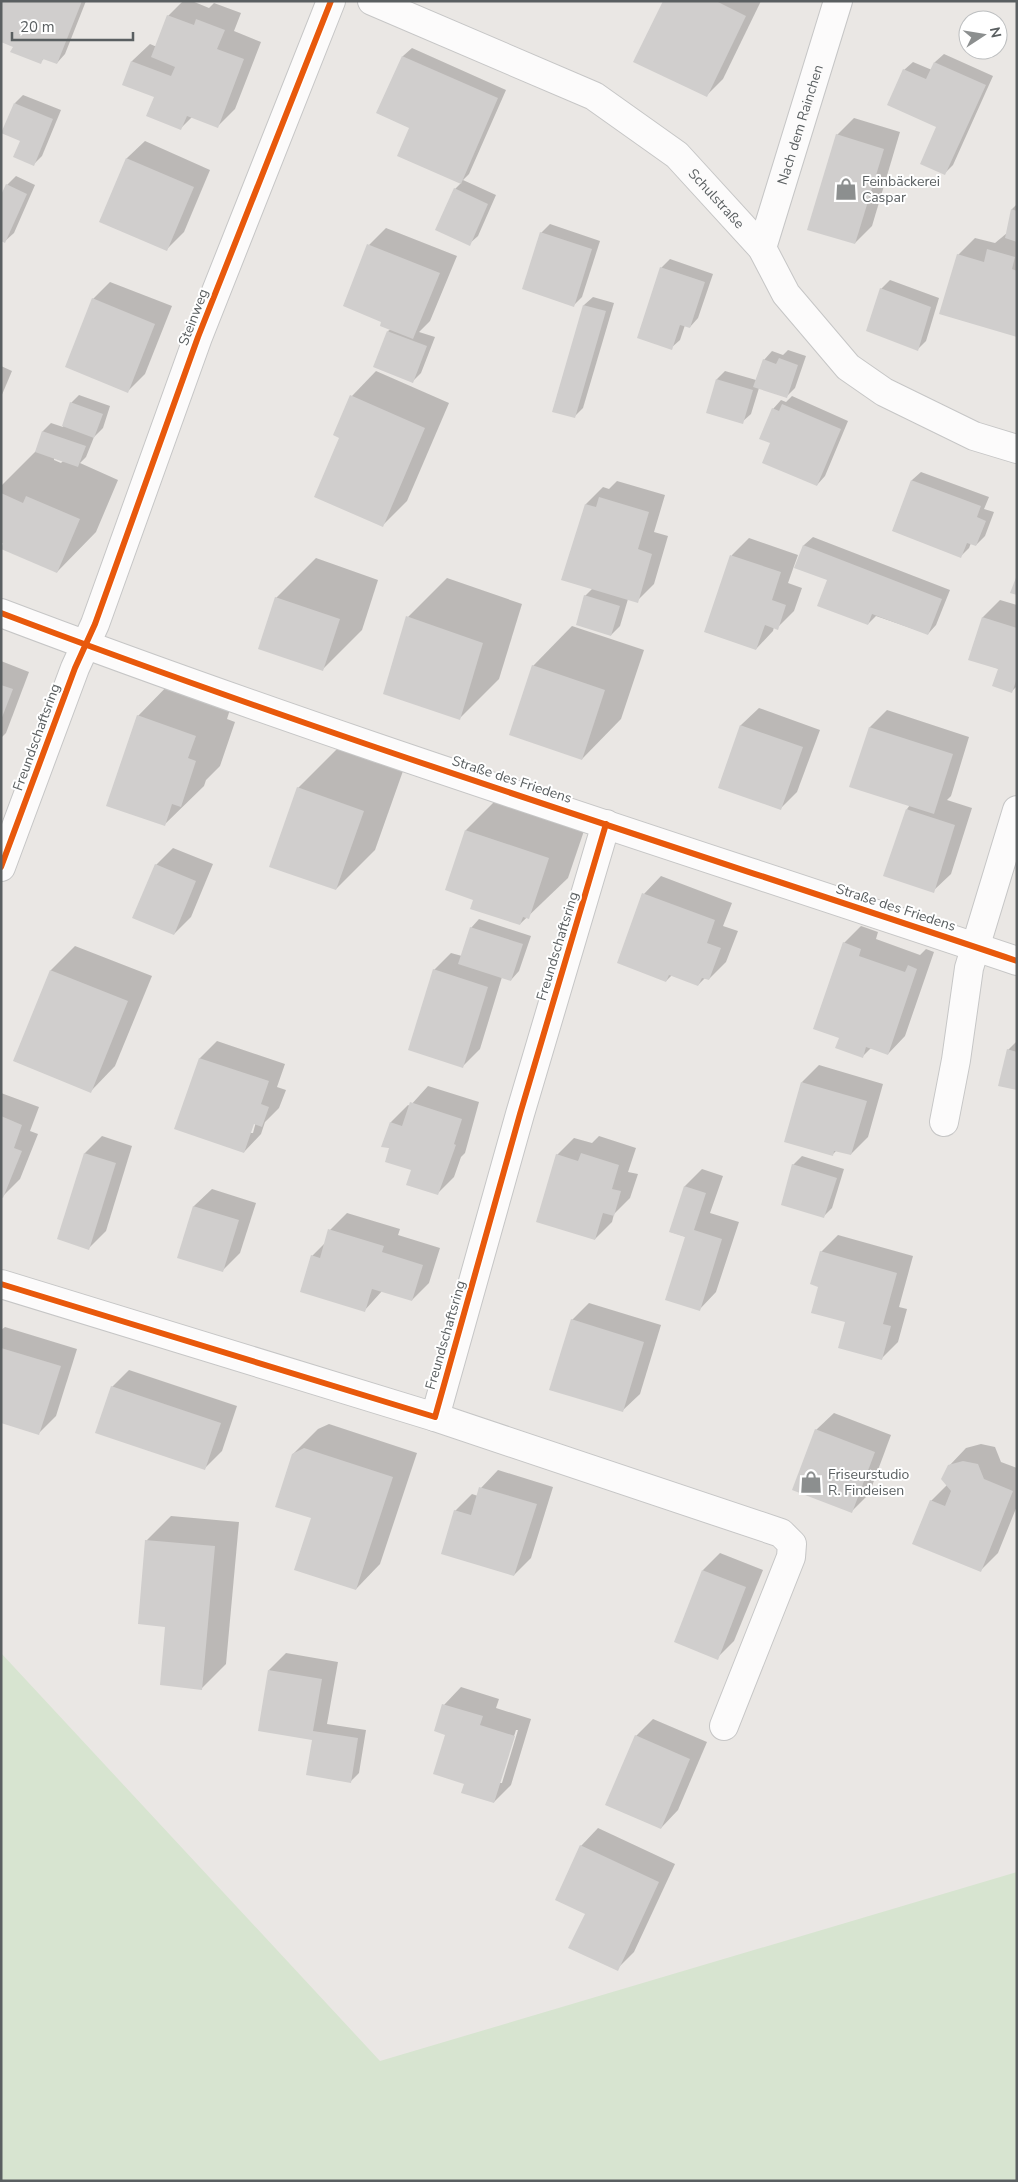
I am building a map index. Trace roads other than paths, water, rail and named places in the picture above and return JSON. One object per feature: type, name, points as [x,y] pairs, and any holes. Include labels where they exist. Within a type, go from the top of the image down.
[{"type":"street","name":"Steinweg","points":[[86,646],[198,337],[331,1]]},
{"type":"street","name":"Schulstraße","points":[[372,1],[594,96],[677,155],[762,248],[786,294],[848,367],[884,392],[974,436],[1017,448]]},
{"type":"street","name":"Nach dem Rainchen","points":[[762,248],[838,1]]},
{"type":"street","name":"Straße des Friedens","points":[[1,613],[86,646],[404,756],[1017,961]]},
{"type":"street","name":"Freundschaftsring","points":[[1,867],[75,668],[86,646]]},
{"type":"street","points":[[944,1122],[974,946],[1017,810]]},
{"type":"street","name":"Freundschaftsring","points":[[435,1418],[520,1114],[606,824]]},
{"type":"street","points":[[1,1284],[435,1418],[781,1533],[792,1544],[790,1557],[724,1726]]},
{"type":"place","name":"Feinbäckerei Caspar","points":[[846,189]]},
{"type":"place","name":"Friseurstudio R. Findeisen","points":[[811,1482]]}]
